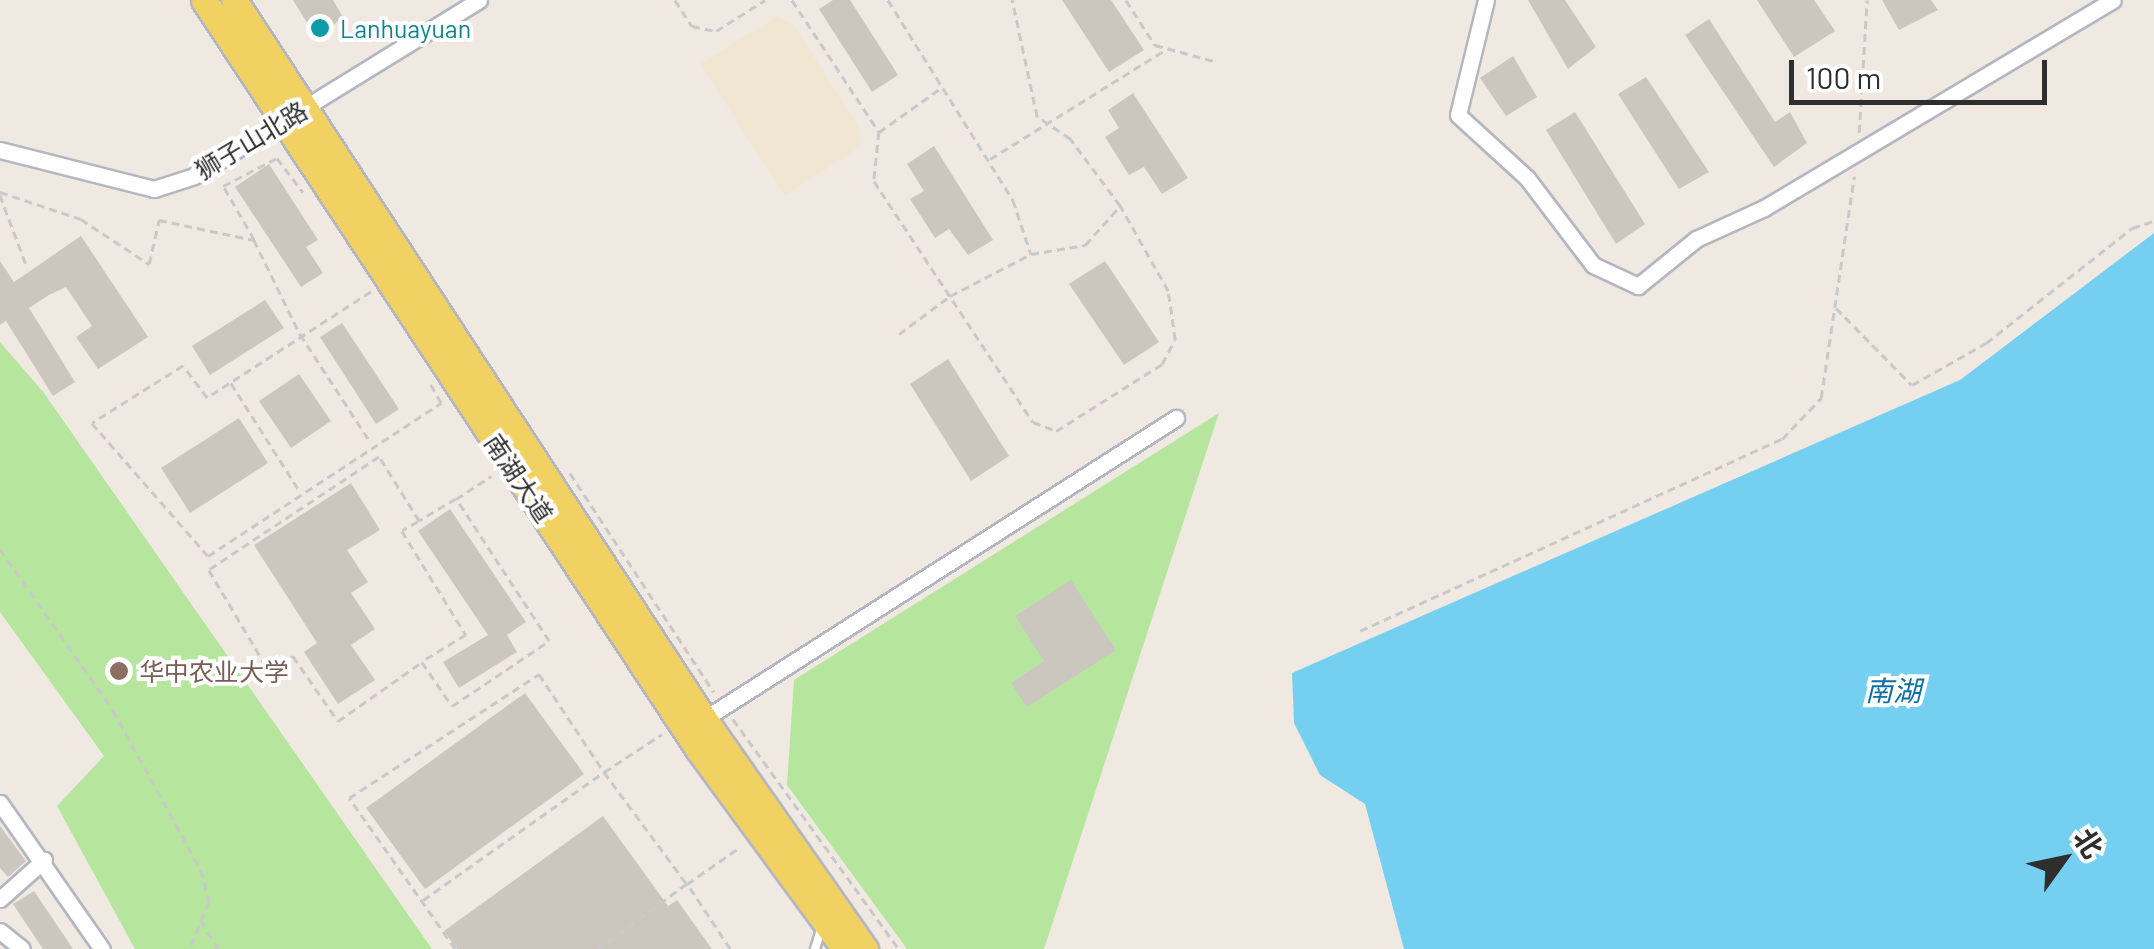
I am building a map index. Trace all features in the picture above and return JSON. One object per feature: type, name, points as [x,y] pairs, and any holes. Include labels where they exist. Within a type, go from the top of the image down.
[{"type":"main road","name":"南湖大道","points":[[204,0],[293,115],[864,949]]},
{"type":"main road","name":"南湖大道","points":[[234,0],[293,115],[321,180],[703,716],[760,834],[845,949]]},
{"type":"street","name":"狮子山北路","points":[[0,150],[154,189],[194,176],[479,0]]},
{"type":"street","points":[[1486,0],[1458,115],[1528,178],[1593,265],[1638,286],[1696,239],[1858,152],[2113,0]]},
{"type":"street","points":[[703,716],[1176,418]]},
{"type":"street","points":[[0,803],[44,860],[102,949]]},
{"type":"street","points":[[0,899],[44,860]]},
{"type":"street","points":[[0,931],[22,949]]},
{"type":"lane","points":[[815,949],[824,920]]},
{"type":"path","points":[[675,0],[692,26],[716,31],[765,0]]},
{"type":"path","points":[[792,0],[879,132],[874,181],[1033,422],[1056,431],[1162,364],[1175,340],[1168,291],[1120,206],[1070,138],[1037,117],[1012,0]]},
{"type":"path","points":[[888,0],[1013,200],[1030,254]]},
{"type":"path","points":[[1126,0],[1154,46],[1214,61]]},
{"type":"path","points":[[1360,630],[1782,439],[1821,398],[1858,152],[1868,0]]},
{"type":"path","points":[[988,160],[1167,49]]},
{"type":"path","points":[[879,132],[943,87]]},
{"type":"path","points":[[321,180],[303,192],[278,158],[223,186],[300,334],[372,446]]},
{"type":"path","points":[[0,194],[81,218],[149,264],[159,220],[254,240]]},
{"type":"path","points":[[0,194],[26,264]]},
{"type":"path","points":[[900,334],[950,296],[1030,254],[1085,246],[1120,206]]},
{"type":"path","points":[[1835,306],[1912,384],[1986,343],[2132,228],[2154,221]]},
{"type":"path","points":[[375,290],[300,334],[206,398],[182,366],[92,423],[208,556],[441,403],[422,371]]},
{"type":"path","points":[[230,382],[300,492]]},
{"type":"path","points":[[419,521],[379,457],[209,570],[268,671],[293,656],[338,721],[466,634],[402,530],[419,521],[456,499],[505,467]]},
{"type":"path","points":[[562,459],[703,716],[898,949]]},
{"type":"path","points":[[422,662],[452,706],[549,642],[456,499]]},
{"type":"path","points":[[0,549],[113,710],[201,870],[210,902],[190,949]]},
{"type":"path","points":[[455,949],[349,798],[539,674],[730,949]]},
{"type":"path","points":[[421,901],[604,772],[703,716]]},
{"type":"path","points":[[598,949],[760,834]]},
{"type":"path","points":[[200,918],[218,949]]},
{"type":"shaded area","points":[[778,16],[793,24],[859,127],[861,146],[785,196],[700,64]]},
{"type":"green space","name":"华中农业大学","points":[[0,342],[44,393],[432,949],[135,949],[57,806],[104,756],[0,612]]},
{"type":"green space","points":[[1219,413],[1044,949],[907,949],[787,785],[794,680]]},
{"type":"water","name":"南湖","points":[[2154,233],[2154,949],[1404,949],[1365,804],[1320,775],[1294,723],[1292,673],[1960,380]]},
{"type":"building","name":"Lanhuayuan","points":[[293,0],[333,0],[343,17],[317,39]]},
{"type":"building","points":[[833,0],[850,0],[898,75],[872,92],[819,9]]},
{"type":"building","points":[[1062,0],[1111,0],[1144,50],[1109,72]]},
{"type":"building","points":[[1528,0],[1565,0],[1596,47],[1568,69]]},
{"type":"building","points":[[1757,0],[1814,0],[1835,31],[1794,57]]},
{"type":"building","points":[[1882,0],[1931,0],[1938,10],[1899,30]]},
{"type":"building","points":[[1709,19],[1775,122],[1790,112],[1807,143],[1774,167],[1685,35]]},
{"type":"building","points":[[1513,56],[1537,97],[1506,116],[1480,78]]},
{"type":"building","points":[[1646,77],[1709,172],[1679,189],[1618,94]]},
{"type":"building","points":[[1133,93],[1188,178],[1162,194],[1144,167],[1129,175],[1105,137],[1119,128],[1108,110]]},
{"type":"building","points":[[1575,112],[1645,224],[1616,244],[1546,130]]},
{"type":"building","points":[[934,146],[993,240],[968,255],[949,229],[935,238],[910,199],[924,191],[907,164]]},
{"type":"building","points":[[269,164],[318,240],[306,247],[323,273],[301,287],[235,187]]},
{"type":"building","points":[[81,236],[148,337],[98,369],[76,337],[92,326],[66,287],[49,295],[29,308],[75,382],[53,396],[6,321],[0,325],[0,261],[14,282]]},
{"type":"building","points":[[1105,261],[1159,342],[1124,365],[1069,284]]},
{"type":"building","points":[[265,300],[284,328],[210,375],[192,346]]},
{"type":"building","points":[[342,323],[399,409],[376,424],[320,337]]},
{"type":"building","points":[[948,359],[1009,456],[971,481],[910,384]]},
{"type":"building","points":[[299,374],[331,421],[291,448],[259,401]]},
{"type":"building","points":[[239,418],[268,463],[190,513],[161,468]]},
{"type":"building","points":[[351,483],[380,530],[347,550],[368,582],[351,593],[375,629],[351,645],[375,680],[338,704],[304,652],[317,643],[254,545]]},
{"type":"building","points":[[450,509],[526,622],[507,635],[517,652],[459,688],[443,662],[488,635],[418,531]]},
{"type":"building","points":[[1071,580],[1116,650],[1027,707],[1011,683],[1044,661],[1015,616]]},
{"type":"building","points":[[525,693],[584,774],[425,889],[366,808]]},
{"type":"building","points":[[603,816],[668,906],[677,900],[712,949],[457,949],[444,931]]},
{"type":"building","points":[[0,826],[26,861],[8,877],[0,868]]},
{"type":"building","points":[[34,891],[73,949],[43,949],[13,904]]},
{"type":"place","name":"Lanhuayuan","points":[[320,28]]},
{"type":"place","name":"华中农业大学","points":[[119,671]]}]
